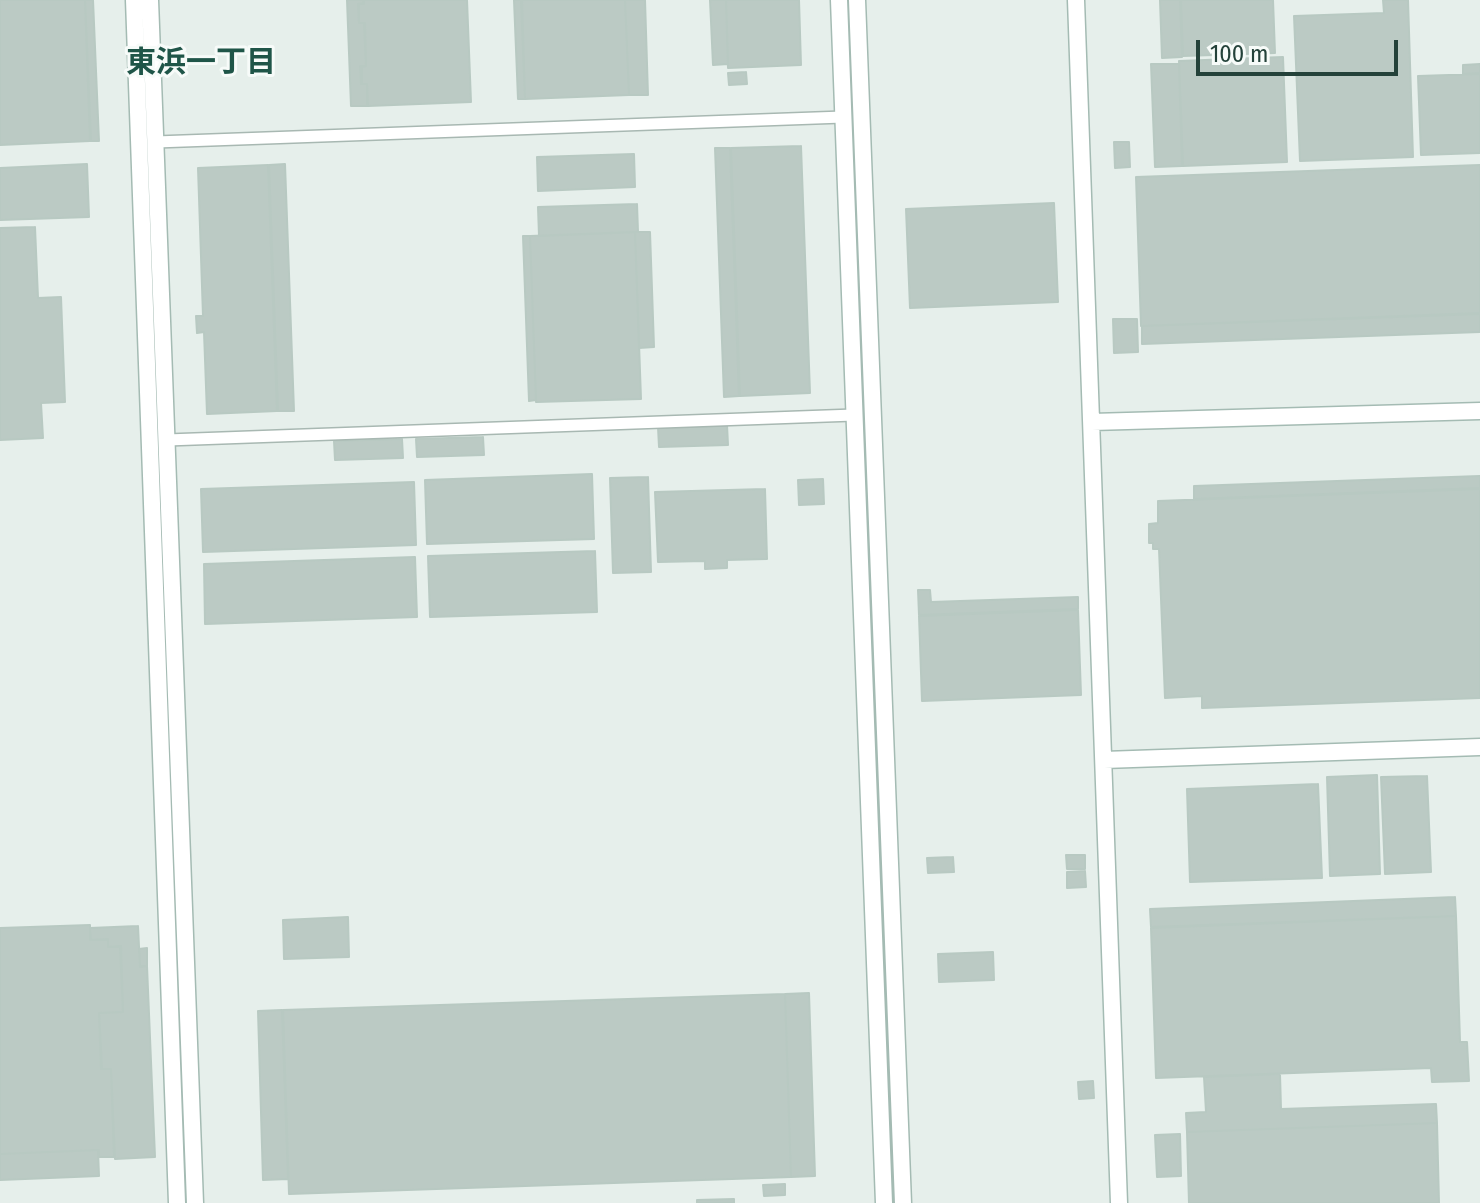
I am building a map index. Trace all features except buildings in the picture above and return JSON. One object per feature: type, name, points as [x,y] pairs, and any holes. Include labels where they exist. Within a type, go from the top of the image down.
[{"type":"street","points":[[134,0],[147,142],[158,441],[195,1203]]},
{"type":"street","points":[[147,142],[150,0]]},
{"type":"street","points":[[839,0],[884,1203]]},
{"type":"street","points":[[857,0],[903,1203]]},
{"type":"street","points":[[1076,0],[1119,1203]]},
{"type":"street","points":[[147,142],[861,117]]},
{"type":"street","points":[[1092,422],[1480,411]]},
{"type":"street","points":[[158,441],[873,414]]},
{"type":"street","points":[[158,441],[177,1203]]},
{"type":"street","points":[[1104,760],[1480,747]]},
{"type":"district","name":"東浜一丁目","points":[[201,64]]}]
